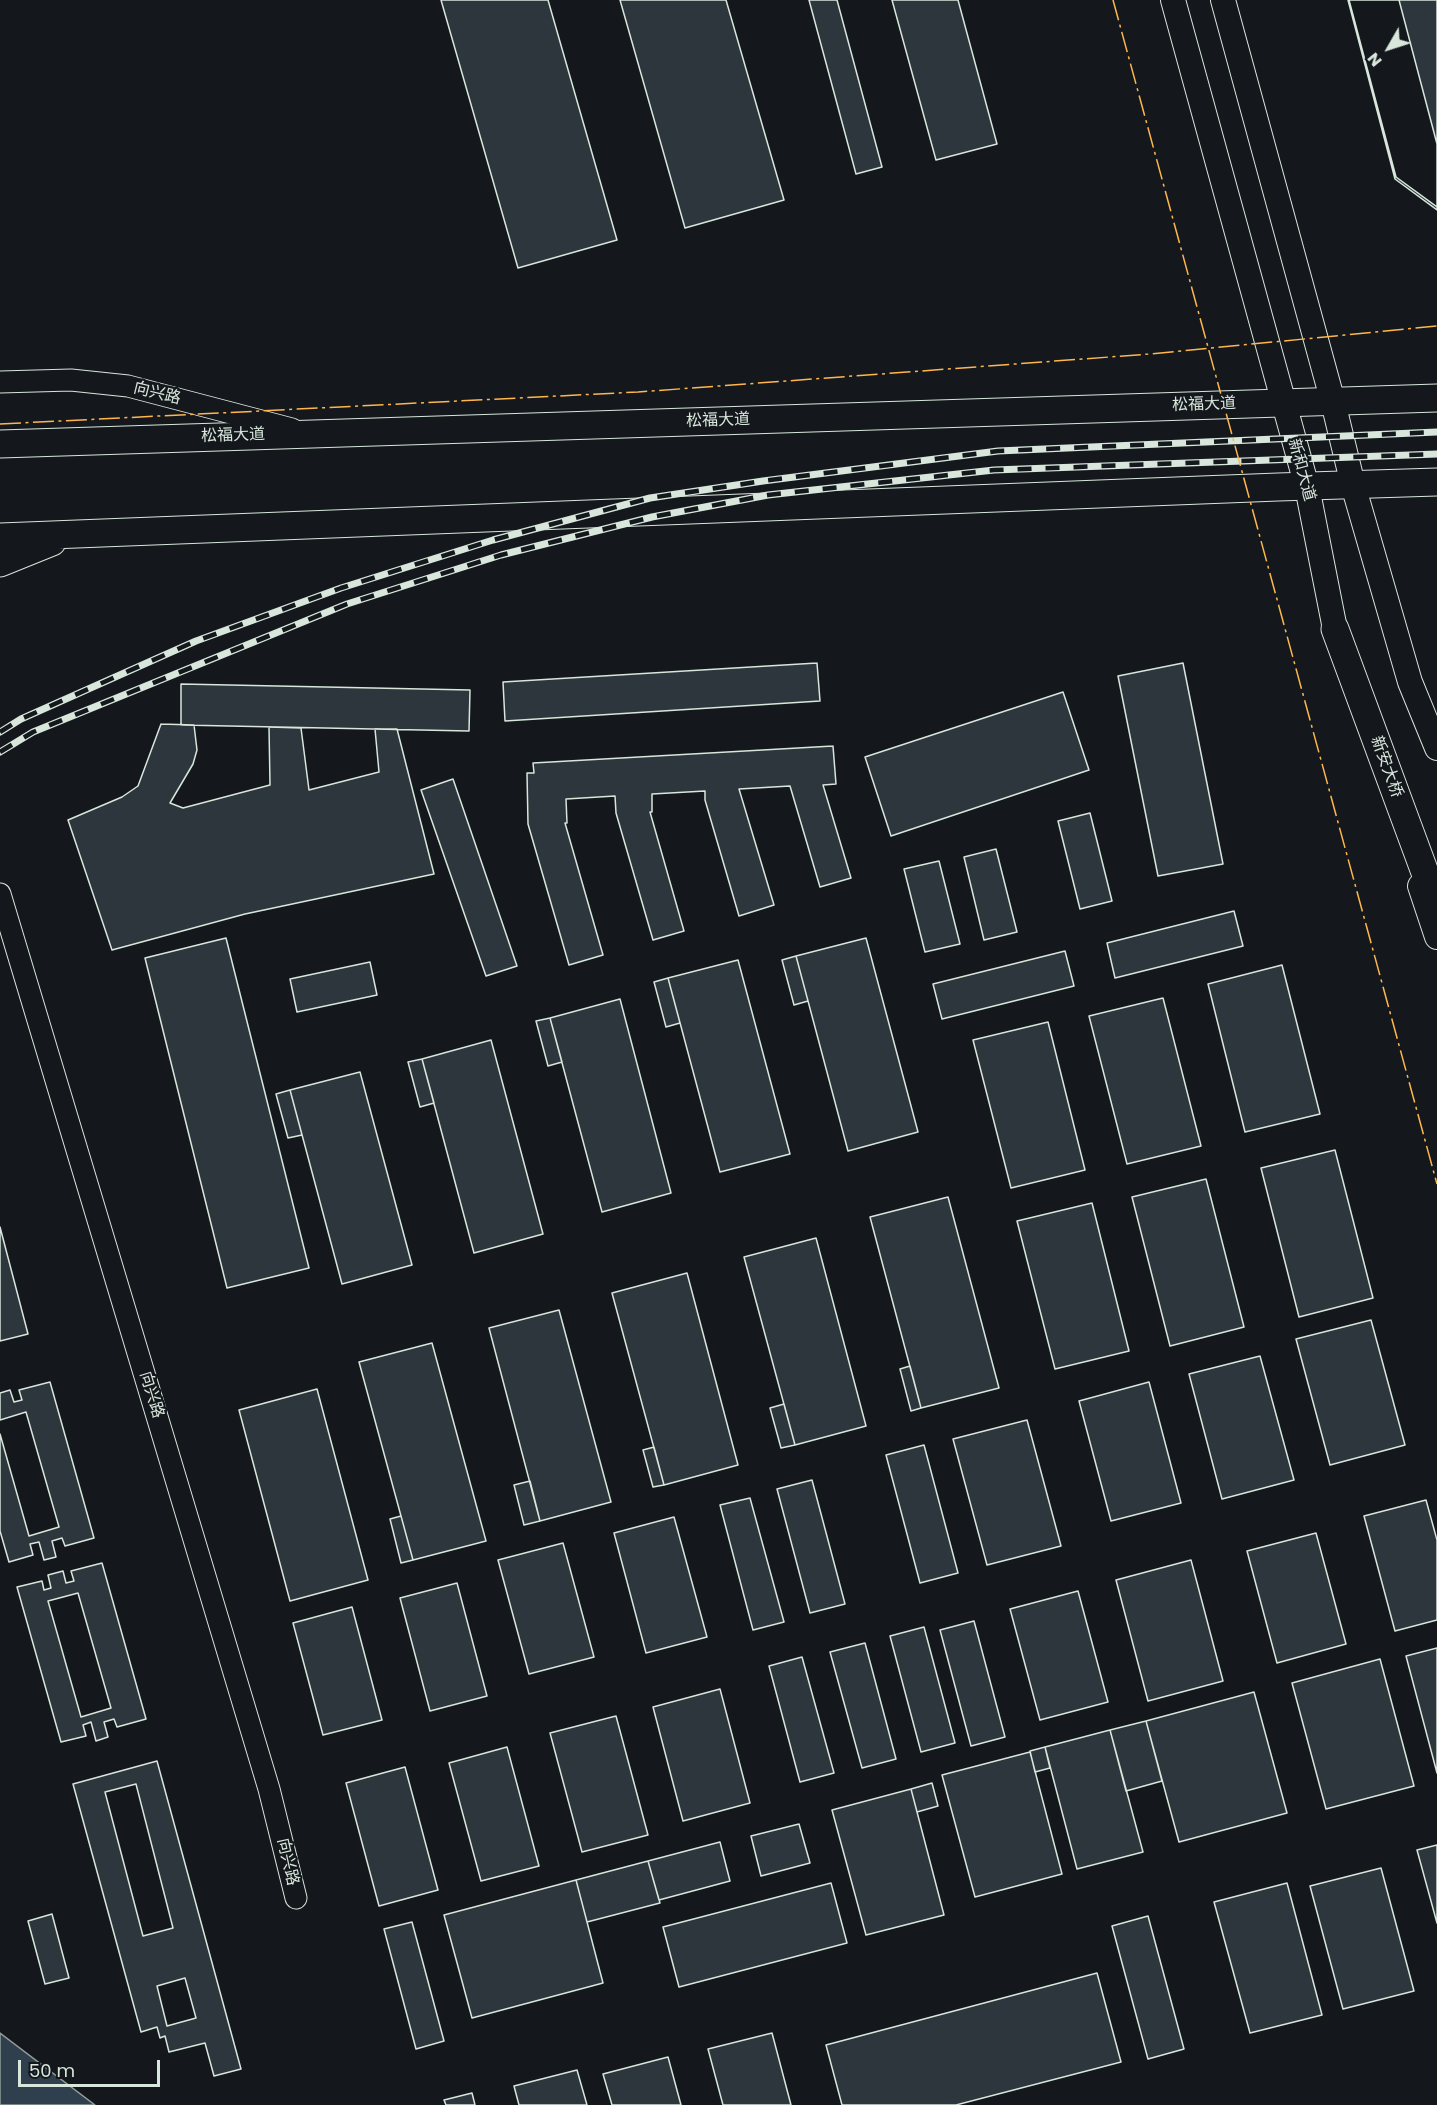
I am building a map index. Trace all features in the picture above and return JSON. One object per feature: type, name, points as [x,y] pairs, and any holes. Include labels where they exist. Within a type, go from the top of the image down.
[{"type":"main road","name":"新和大道","points":[[1173,0],[1307,486],[1335,629],[1437,937]]},
{"type":"main road","points":[[1223,0],[1333,402],[1353,485],[1410,682],[1437,766]]},
{"type":"main road","name":"松福大道","points":[[0,444],[1437,398]]},
{"type":"main road","points":[[0,537],[1437,482]]},
{"type":"main road","points":[[0,563],[70,534]]},
{"type":"main road","name":"新安大桥","points":[[1335,629],[1437,905]]},
{"type":"main road","points":[[1410,682],[1437,748]]},
{"type":"street","name":"向兴路","points":[[0,382],[71,380],[128,386],[310,434]]},
{"type":"street","name":"向兴路","points":[[0,894],[269,1789],[296,1898]]},
{"type":"water","points":[[0,2033],[95,2105],[0,2105]]},
{"type":"building","points":[[441,0],[548,0],[617,240],[518,268]]},
{"type":"building","points":[[620,0],[726,0],[784,200],[685,228]]},
{"type":"building","points":[[809,0],[837,0],[882,167],[856,174]]},
{"type":"building","points":[[892,0],[958,0],[997,144],[936,160]]},
{"type":"building","points":[[1348,0],[1437,0],[1437,210],[1395,179]]},
{"type":"building","points":[[1349,0],[1399,0],[1437,144],[1437,207],[1396,177]]},
{"type":"building","points":[[817,663],[820,701],[505,721],[503,682]]},
{"type":"building","points":[[1183,663],[1223,864],[1158,876],[1118,676]]},
{"type":"building","points":[[181,684],[470,690],[469,731],[181,725]]},
{"type":"building","points":[[1063,692],[1089,770],[891,836],[865,757]]},
{"type":"building","points":[[161,724],[194,725],[197,750],[193,764],[170,803],[183,808],[270,785],[269,727],[301,728],[309,790],[379,772],[375,729],[397,729],[434,874],[245,914],[112,950],[68,820],[122,797],[138,786]]},
{"type":"building","points":[[833,746],[836,784],[823,785],[851,878],[820,887],[790,786],[739,789],[774,905],[739,916],[705,800],[705,791],[652,794],[652,812],[650,812],[684,931],[653,940],[616,813],[615,796],[566,799],[567,823],[565,823],[603,955],[569,965],[528,824],[527,773],[534,773],[533,763]]},
{"type":"building","points":[[453,779],[517,966],[486,976],[421,790]]},
{"type":"building","points":[[1090,813],[1112,901],[1080,909],[1058,821]]},
{"type":"building","points":[[996,849],[1017,932],[984,940],[964,857]]},
{"type":"building","points":[[939,861],[960,944],[925,952],[904,869]]},
{"type":"building","points":[[1234,911],[1243,946],[1115,978],[1107,943]]},
{"type":"building","points":[[226,938],[309,1268],[227,1288],[145,958]]},
{"type":"building","points":[[866,938],[918,1132],[848,1151],[796,956]]},
{"type":"building","points":[[1065,951],[1074,986],[942,1019],[933,984]]},
{"type":"building","points":[[796,956],[808,1001],[794,1005],[782,960]]},
{"type":"building","points":[[738,960],[790,1154],[720,1172],[668,978]]},
{"type":"building","points":[[370,962],[377,995],[297,1012],[290,979]]},
{"type":"building","points":[[1282,965],[1320,1114],[1245,1132],[1208,984]]},
{"type":"building","points":[[668,978],[680,1023],[666,1027],[654,982]]},
{"type":"building","points":[[1163,998],[1201,1146],[1127,1164],[1089,1016]]},
{"type":"building","points":[[620,999],[671,1193],[602,1212],[550,1018]]},
{"type":"building","points":[[550,1018],[562,1062],[548,1066],[536,1021]]},
{"type":"building","points":[[1048,1022],[1085,1170],[1011,1188],[973,1040]]},
{"type":"building","points":[[491,1040],[543,1234],[474,1253],[422,1059]]},
{"type":"building","points":[[422,1059],[434,1103],[420,1107],[408,1062]]},
{"type":"building","points":[[360,1072],[412,1265],[342,1284],[290,1090]]},
{"type":"building","points":[[290,1090],[302,1135],[288,1138],[276,1094]]},
{"type":"building","points":[[1335,1150],[1373,1298],[1299,1317],[1261,1168]]},
{"type":"building","points":[[1206,1179],[1244,1327],[1170,1346],[1132,1197]]},
{"type":"building","points":[[948,1197],[999,1388],[921,1408],[870,1217]]},
{"type":"building","points":[[1092,1203],[1129,1351],[1055,1369],[1017,1221]]},
{"type":"building","points":[[0,1227],[28,1334],[0,1341]]},
{"type":"building","points":[[816,1238],[866,1426],[795,1445],[744,1257]]},
{"type":"building","points":[[687,1273],[738,1465],[664,1485],[612,1293]]},
{"type":"building","points":[[559,1310],[611,1502],[540,1521],[489,1328]]},
{"type":"building","points":[[1371,1320],[1405,1445],[1330,1465],[1296,1339]]},
{"type":"building","points":[[432,1343],[486,1541],[413,1560],[359,1362]]},
{"type":"building","points":[[1260,1356],[1294,1480],[1222,1499],[1189,1374]]},
{"type":"building","points":[[910,1366],[921,1408],[911,1411],[900,1369]]},
{"type":"building","points":[[50,1382],[94,1538],[65,1546],[62,1538],[52,1541],[56,1557],[44,1560],[39,1542],[30,1544],[33,1555],[9,1562],[0,1531],[0,1434],[29,1536],[59,1527],[26,1412],[0,1420],[0,1393],[10,1390],[14,1402],[22,1400],[19,1390]]},
{"type":"building","points":[[1149,1382],[1181,1503],[1111,1521],[1079,1401]]},
{"type":"building","points":[[317,1389],[368,1580],[290,1601],[239,1410]]},
{"type":"building","points":[[784,1404],[795,1445],[781,1448],[770,1408]]},
{"type":"building","points":[[1027,1420],[1061,1546],[987,1565],[953,1439]]},
{"type":"building","points":[[924,1445],[958,1573],[920,1583],[886,1455]]},
{"type":"building","points":[[654,1447],[664,1485],[653,1487],[643,1450]]},
{"type":"building","points":[[812,1480],[845,1604],[810,1613],[777,1489]]},
{"type":"building","points":[[530,1481],[540,1521],[524,1525],[514,1485]]},
{"type":"building","points":[[750,1498],[784,1622],[753,1630],[720,1505]]},
{"type":"building","points":[[1426,1500],[1437,1540],[1437,1620],[1395,1631],[1364,1516]]},
{"type":"building","points":[[401,1516],[413,1560],[401,1563],[390,1519]]},
{"type":"building","points":[[674,1517],[707,1637],[646,1653],[614,1533]]},
{"type":"building","points":[[1316,1533],[1346,1644],[1277,1663],[1247,1551]]},
{"type":"building","points":[[563,1543],[594,1657],[529,1674],[498,1560]]},
{"type":"building","points":[[1191,1560],[1223,1681],[1148,1701],[1116,1580]]},
{"type":"building","points":[[102,1563],[146,1719],[117,1727],[114,1719],[104,1722],[108,1737],[96,1741],[91,1722],[83,1725],[86,1736],[61,1742],[17,1587],[42,1581],[44,1590],[51,1588],[48,1575],[63,1571],[66,1583],[74,1581],[71,1571]],"holes":[[[78,1593],[111,1708],[81,1717],[48,1601]]]},
{"type":"building","points":[[457,1583],[487,1696],[430,1711],[400,1598]]},
{"type":"building","points":[[1078,1591],[1108,1702],[1040,1720],[1010,1609]]},
{"type":"building","points":[[352,1607],[382,1720],[323,1735],[293,1623]]},
{"type":"building","points":[[974,1621],[1005,1737],[971,1746],[940,1630]]},
{"type":"building","points":[[924,1627],[955,1743],[921,1752],[890,1636]]},
{"type":"building","points":[[865,1643],[896,1759],[862,1768],[830,1652]]},
{"type":"building","points":[[1437,1648],[1437,1773],[1406,1656]]},
{"type":"building","points":[[802,1657],[834,1773],[800,1782],[769,1666]]},
{"type":"building","points":[[1380,1659],[1414,1786],[1326,1809],[1292,1683]]},
{"type":"building","points":[[720,1689],[750,1803],[683,1821],[653,1707]]},
{"type":"building","points":[[1254,1692],[1287,1813],[1179,1842],[1146,1721]]},
{"type":"building","points":[[616,1716],[648,1835],[582,1852],[550,1733]]},
{"type":"building","points":[[1146,1721],[1162,1781],[1126,1791],[1110,1730]]},
{"type":"building","points":[[1110,1730],[1143,1852],[1077,1869],[1045,1747]]},
{"type":"building","points":[[507,1747],[539,1866],[481,1881],[449,1763]]},
{"type":"building","points":[[1045,1747],[1050,1768],[1035,1772],[1030,1751]]},
{"type":"building","points":[[1030,1752],[1062,1874],[975,1897],[942,1775]]},
{"type":"building","points":[[157,1761],[241,2069],[214,2076],[205,2043],[169,2052],[165,2036],[160,2038],[157,2027],[141,2032],[73,1784]],"holes":[[[136,1784],[173,1928],[143,1936],[105,1792]],[[185,1978],[196,2018],[167,2026],[157,1986]]]},
{"type":"building","points":[[405,1767],[438,1890],[379,1906],[346,1783]]},
{"type":"building","points":[[932,1783],[938,1806],[917,1812],[911,1789]]},
{"type":"building","points":[[911,1789],[944,1915],[866,1935],[832,1810]]},
{"type":"building","points":[[799,1824],[810,1863],[761,1876],[751,1836]]},
{"type":"building","points":[[720,1842],[730,1881],[659,1900],[648,1861]]},
{"type":"building","points":[[1437,1845],[1437,1923],[1417,1850]]},
{"type":"building","points":[[648,1861],[660,1903],[587,1922],[576,1880]]},
{"type":"building","points":[[1381,1868],[1414,1991],[1343,2009],[1310,1886]]},
{"type":"building","points":[[576,1880],[603,1983],[472,2018],[444,1915]]},
{"type":"building","points":[[831,1883],[847,1943],[679,1987],[663,1927]]},
{"type":"building","points":[[1287,1883],[1322,2015],[1250,2033],[1214,1902]]},
{"type":"building","points":[[52,1914],[69,1978],[45,1984],[28,1921]]},
{"type":"building","points":[[1148,1916],[1184,2049],[1148,2059],[1112,1926]]},
{"type":"building","points":[[412,1922],[444,2041],[416,2049],[384,1929]]},
{"type":"building","points":[[1097,1973],[1121,2062],[956,2105],[842,2105],[826,2045]]},
{"type":"building","points":[[772,2033],[791,2105],[723,2105],[708,2049]]},
{"type":"building","points":[[668,2057],[681,2105],[612,2105],[603,2074]]},
{"type":"building","points":[[577,2070],[587,2105],[519,2105],[514,2086]]},
{"type":"building","points":[[472,2093],[475,2105],[446,2105],[444,2100]]},
{"type":"railway","points":[[0,732],[21,719],[196,641],[341,588],[493,540],[650,498],[998,451],[1437,432]]},
{"type":"railway","points":[[0,752],[33,732],[347,604],[501,555],[652,517],[768,495],[994,470],[1437,454]]},
{"type":"power","points":[[1113,0],[1437,1184]]},
{"type":"power","points":[[0,424],[638,392],[1150,354],[1437,326]]}]
